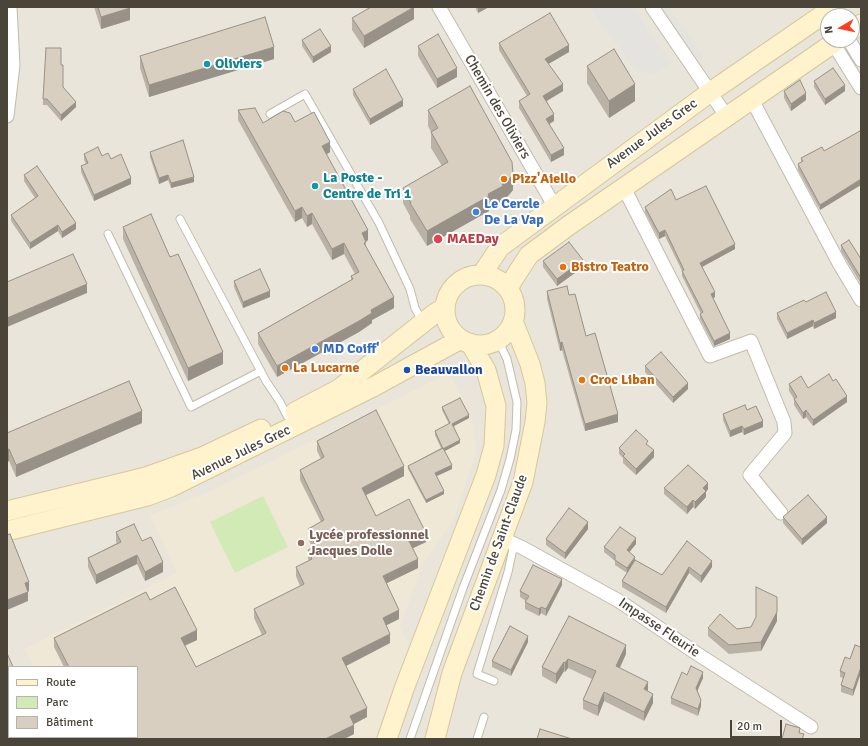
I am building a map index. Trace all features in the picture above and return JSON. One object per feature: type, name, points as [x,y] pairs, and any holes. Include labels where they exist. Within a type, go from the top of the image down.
[{"type":"street","points":[[7,116],[13,65],[10,7]]},
{"type":"street","name":"Chemin des Oliviers","points":[[438,7],[555,207]]},
{"type":"street","points":[[652,7],[709,93],[727,117]]},
{"type":"street","name":"Avenue Jules Grec","points":[[482,274],[500,247],[709,93],[834,7]]},
{"type":"street","name":"Avenue Jules Grec","points":[[508,289],[529,256],[568,226],[830,48]]},
{"type":"street","points":[[843,48],[861,88]]},
{"type":"street","points":[[848,48],[861,60]]},
{"type":"street","points":[[752,100],[840,265],[861,300]]},
{"type":"street","points":[[624,188],[710,356],[751,341],[784,422],[785,433],[750,475],[781,513]]},
{"type":"street","points":[[387,739],[404,689],[486,475],[494,446],[496,406],[486,370],[465,341],[452,331],[446,320],[444,308],[446,298],[458,282],[467,277],[482,274],[497,279],[508,289],[514,299],[515,310],[513,321],[507,332],[498,340],[489,344],[465,341]]},
{"type":"street","name":"Avenue Jules Grec","points":[[7,511],[146,477],[202,457],[339,389],[444,308]]},
{"type":"street","name":"Chemin de Saint-Claude","points":[[435,739],[452,672],[508,541],[523,482],[535,422],[537,403],[535,383],[530,364],[513,321]]},
{"type":"street","name":"Avenue Jules Grec","points":[[7,531],[147,496],[171,487],[465,341]]},
{"type":"street","name":"Impasse Fleurie","points":[[508,541],[619,601],[696,653],[811,727]]},
{"type":"lane","points":[[270,114],[305,94],[379,223],[410,289],[415,308],[423,323]]},
{"type":"lane","points":[[180,219],[261,372],[287,416]]},
{"type":"lane","points":[[108,234],[191,407],[261,372]]},
{"type":"lane","name":"Chemin de Saint-Claude","points":[[410,739],[463,588],[501,490],[510,459],[516,430],[517,402],[507,358],[498,340]]},
{"type":"lane","points":[[494,681],[478,674],[508,572],[508,541]]},
{"type":"lane","points":[[477,739],[484,717]]},
{"type":"shaded area","points":[[7,7],[861,7],[861,739],[7,739]]},
{"type":"shaded area","points":[[590,7],[633,7],[671,63],[653,74],[635,70]]},
{"type":"shaded area","points":[[659,7],[668,7],[703,57],[697,61]]},
{"type":"shaded area","name":"Lycée professionnel Jacques Dolle","points":[[449,373],[463,398],[474,427],[476,452],[454,519],[422,566],[400,627],[409,645],[376,739],[72,739],[138,738],[138,666],[33,666],[24,649],[177,573],[150,515],[205,494]]},
{"type":"green space","points":[[263,496],[288,547],[235,573],[210,522]]},
{"type":"building","points":[[98,7],[129,7],[130,8],[101,17]]},
{"type":"building","points":[[371,7],[414,7],[364,36],[352,18]]},
{"type":"building","points":[[550,13],[569,45],[545,59],[563,84],[543,96],[554,114],[546,119],[564,148],[551,155],[519,101],[530,94],[499,43]]},
{"type":"building","points":[[265,17],[274,47],[149,85],[140,56]]},
{"type":"building","points":[[320,29],[331,46],[313,57],[302,40]]},
{"type":"building","points":[[438,34],[457,68],[437,79],[418,46]]},
{"type":"building","points":[[46,48],[61,48],[63,87],[76,102],[61,115],[47,99],[43,99]]},
{"type":"building","points":[[614,49],[635,84],[609,101],[587,66]]},
{"type":"building","points":[[833,68],[845,85],[825,99],[814,81]]},
{"type":"building","points":[[386,69],[403,100],[370,119],[353,89]]},
{"type":"building","points":[[800,80],[806,93],[791,104],[784,91]]},
{"type":"building","points":[[470,86],[512,162],[513,174],[508,181],[502,184],[503,186],[488,194],[489,196],[427,231],[403,188],[448,162],[431,132],[438,128],[428,110]]},
{"type":"building","points":[[255,108],[263,123],[283,111],[290,113],[295,122],[314,112],[330,142],[322,146],[368,230],[362,233],[366,242],[364,243],[394,297],[371,310],[372,313],[359,321],[277,366],[258,333],[353,279],[351,276],[359,272],[344,243],[332,249],[312,213],[307,216],[302,207],[295,211],[238,110]]},
{"type":"building","points":[[860,131],[861,179],[820,205],[798,164],[803,161],[801,158],[822,147],[824,151]]},
{"type":"building","points":[[183,140],[194,177],[171,183],[168,175],[159,178],[150,152]]},
{"type":"building","points":[[98,147],[102,156],[108,153],[111,159],[121,154],[131,178],[94,195],[81,166],[88,163],[84,154]]},
{"type":"building","points":[[37,166],[76,223],[62,232],[58,225],[30,243],[11,215],[38,196],[24,175]]},
{"type":"building","points":[[706,186],[735,244],[700,263],[715,292],[711,294],[730,333],[714,341],[700,314],[703,312],[682,271],[684,270],[665,230],[659,233],[645,207],[671,189],[676,200]]},
{"type":"building","points":[[151,214],[170,257],[178,254],[223,352],[188,368],[123,227]]},
{"type":"building","points":[[849,240],[861,259],[861,278],[841,245]]},
{"type":"building","name":"Bistro Teatro","points":[[569,242],[583,260],[557,279],[543,261]]},
{"type":"building","points":[[73,254],[87,284],[7,318],[7,282]]},
{"type":"building","points":[[260,269],[270,291],[243,302],[234,281]]},
{"type":"building","points":[[567,286],[569,295],[575,294],[586,336],[595,333],[618,414],[585,424],[562,342],[560,343],[547,291]]},
{"type":"building","points":[[826,292],[836,312],[814,323],[813,320],[787,333],[777,313],[804,300],[806,302]]},
{"type":"building","points":[[661,352],[688,383],[673,397],[645,366]]},
{"type":"building","points":[[829,374],[833,381],[836,379],[847,396],[813,420],[806,410],[803,413],[794,399],[797,397],[789,384],[801,376],[808,388]]},
{"type":"building","points":[[129,381],[142,411],[16,465],[9,449],[7,450],[7,433]]},
{"type":"building","points":[[460,398],[469,415],[452,424],[460,440],[443,449],[435,431],[450,423],[442,407]]},
{"type":"building","points":[[745,405],[747,410],[756,406],[763,421],[744,429],[742,426],[730,431],[723,414]]},
{"type":"building","points":[[376,410],[404,466],[362,488],[376,516],[409,499],[426,533],[409,541],[418,559],[383,576],[399,610],[383,618],[390,634],[342,658],[367,708],[350,716],[354,725],[325,739],[126,739],[138,738],[138,666],[68,666],[54,638],[146,592],[150,600],[175,587],[197,630],[181,638],[196,667],[266,633],[254,609],[304,584],[296,567],[312,559],[308,550],[316,546],[308,529],[324,520],[300,470],[324,457],[317,441]]},
{"type":"building","points":[[636,430],[648,441],[646,444],[654,450],[636,469],[623,456],[625,454],[619,448]]},
{"type":"building","points":[[443,448],[452,465],[435,473],[444,491],[426,500],[408,466]]},
{"type":"building","points":[[688,465],[708,483],[703,488],[706,491],[695,502],[693,500],[687,507],[664,488]]},
{"type":"building","points":[[808,495],[827,517],[802,539],[783,517]]},
{"type":"building","points":[[569,508],[588,522],[565,553],[546,539]]},
{"type":"building","points":[[134,524],[142,541],[151,537],[163,562],[145,572],[137,555],[96,575],[88,558],[121,542],[116,532]]},
{"type":"building","points":[[620,527],[636,538],[627,550],[635,557],[627,568],[615,560],[615,555],[604,547]]},
{"type":"building","points":[[10,534],[29,582],[25,583],[28,592],[7,600],[7,535]]},
{"type":"building","points":[[687,541],[712,561],[701,576],[689,567],[666,607],[622,581],[635,560],[662,575]]},
{"type":"building","points":[[533,565],[562,579],[546,609],[541,607],[539,609],[525,602],[529,596],[520,591]]},
{"type":"building","points":[[756,587],[777,597],[777,612],[761,642],[729,645],[708,628],[720,614],[737,629],[751,627],[756,617]]},
{"type":"building","points":[[569,616],[626,645],[616,666],[648,682],[644,689],[653,694],[644,712],[604,692],[598,706],[583,700],[596,671],[568,659],[565,663],[564,662],[556,674],[542,667]]},
{"type":"building","points":[[510,626],[528,636],[511,670],[492,661]]},
{"type":"building","points":[[855,645],[861,647],[861,667],[853,690],[841,685],[845,673],[840,671],[845,657],[850,659]]},
{"type":"building","points":[[7,653],[13,666],[8,666],[7,675]]},
{"type":"building","points":[[691,666],[703,672],[696,688],[701,700],[698,709],[671,698],[682,672],[687,675]]},
{"type":"building","points":[[786,724],[800,728],[799,733],[804,734],[802,739],[782,739]]},
{"type":"building","points":[[540,729],[572,739],[537,739]]},
{"type":"building","points":[[7,736],[8,738],[41,739],[7,739]]},
{"type":"place","name":"Oliviers","points":[[207,64]]},
{"type":"place","name":"Pizz'Aiello","points":[[504,179]]},
{"type":"place","name":"La Poste - Centre de Tri 1","points":[[315,186]]},
{"type":"place","name":"Le Cercle De La Vap","points":[[476,212]]},
{"type":"place","name":"MAEDay","points":[[438,239]]},
{"type":"place","name":"Bistro Teatro","points":[[563,267]]},
{"type":"place","name":"MD Coiff'","points":[[315,349]]},
{"type":"place","name":"La Lucarne","points":[[285,368]]},
{"type":"place","name":"Beauvallon","points":[[407,370]]},
{"type":"place","name":"Croc Liban","points":[[582,380]]},
{"type":"place","name":"Lycée professionnel Jacques Dolle","points":[[301,543]]}]
